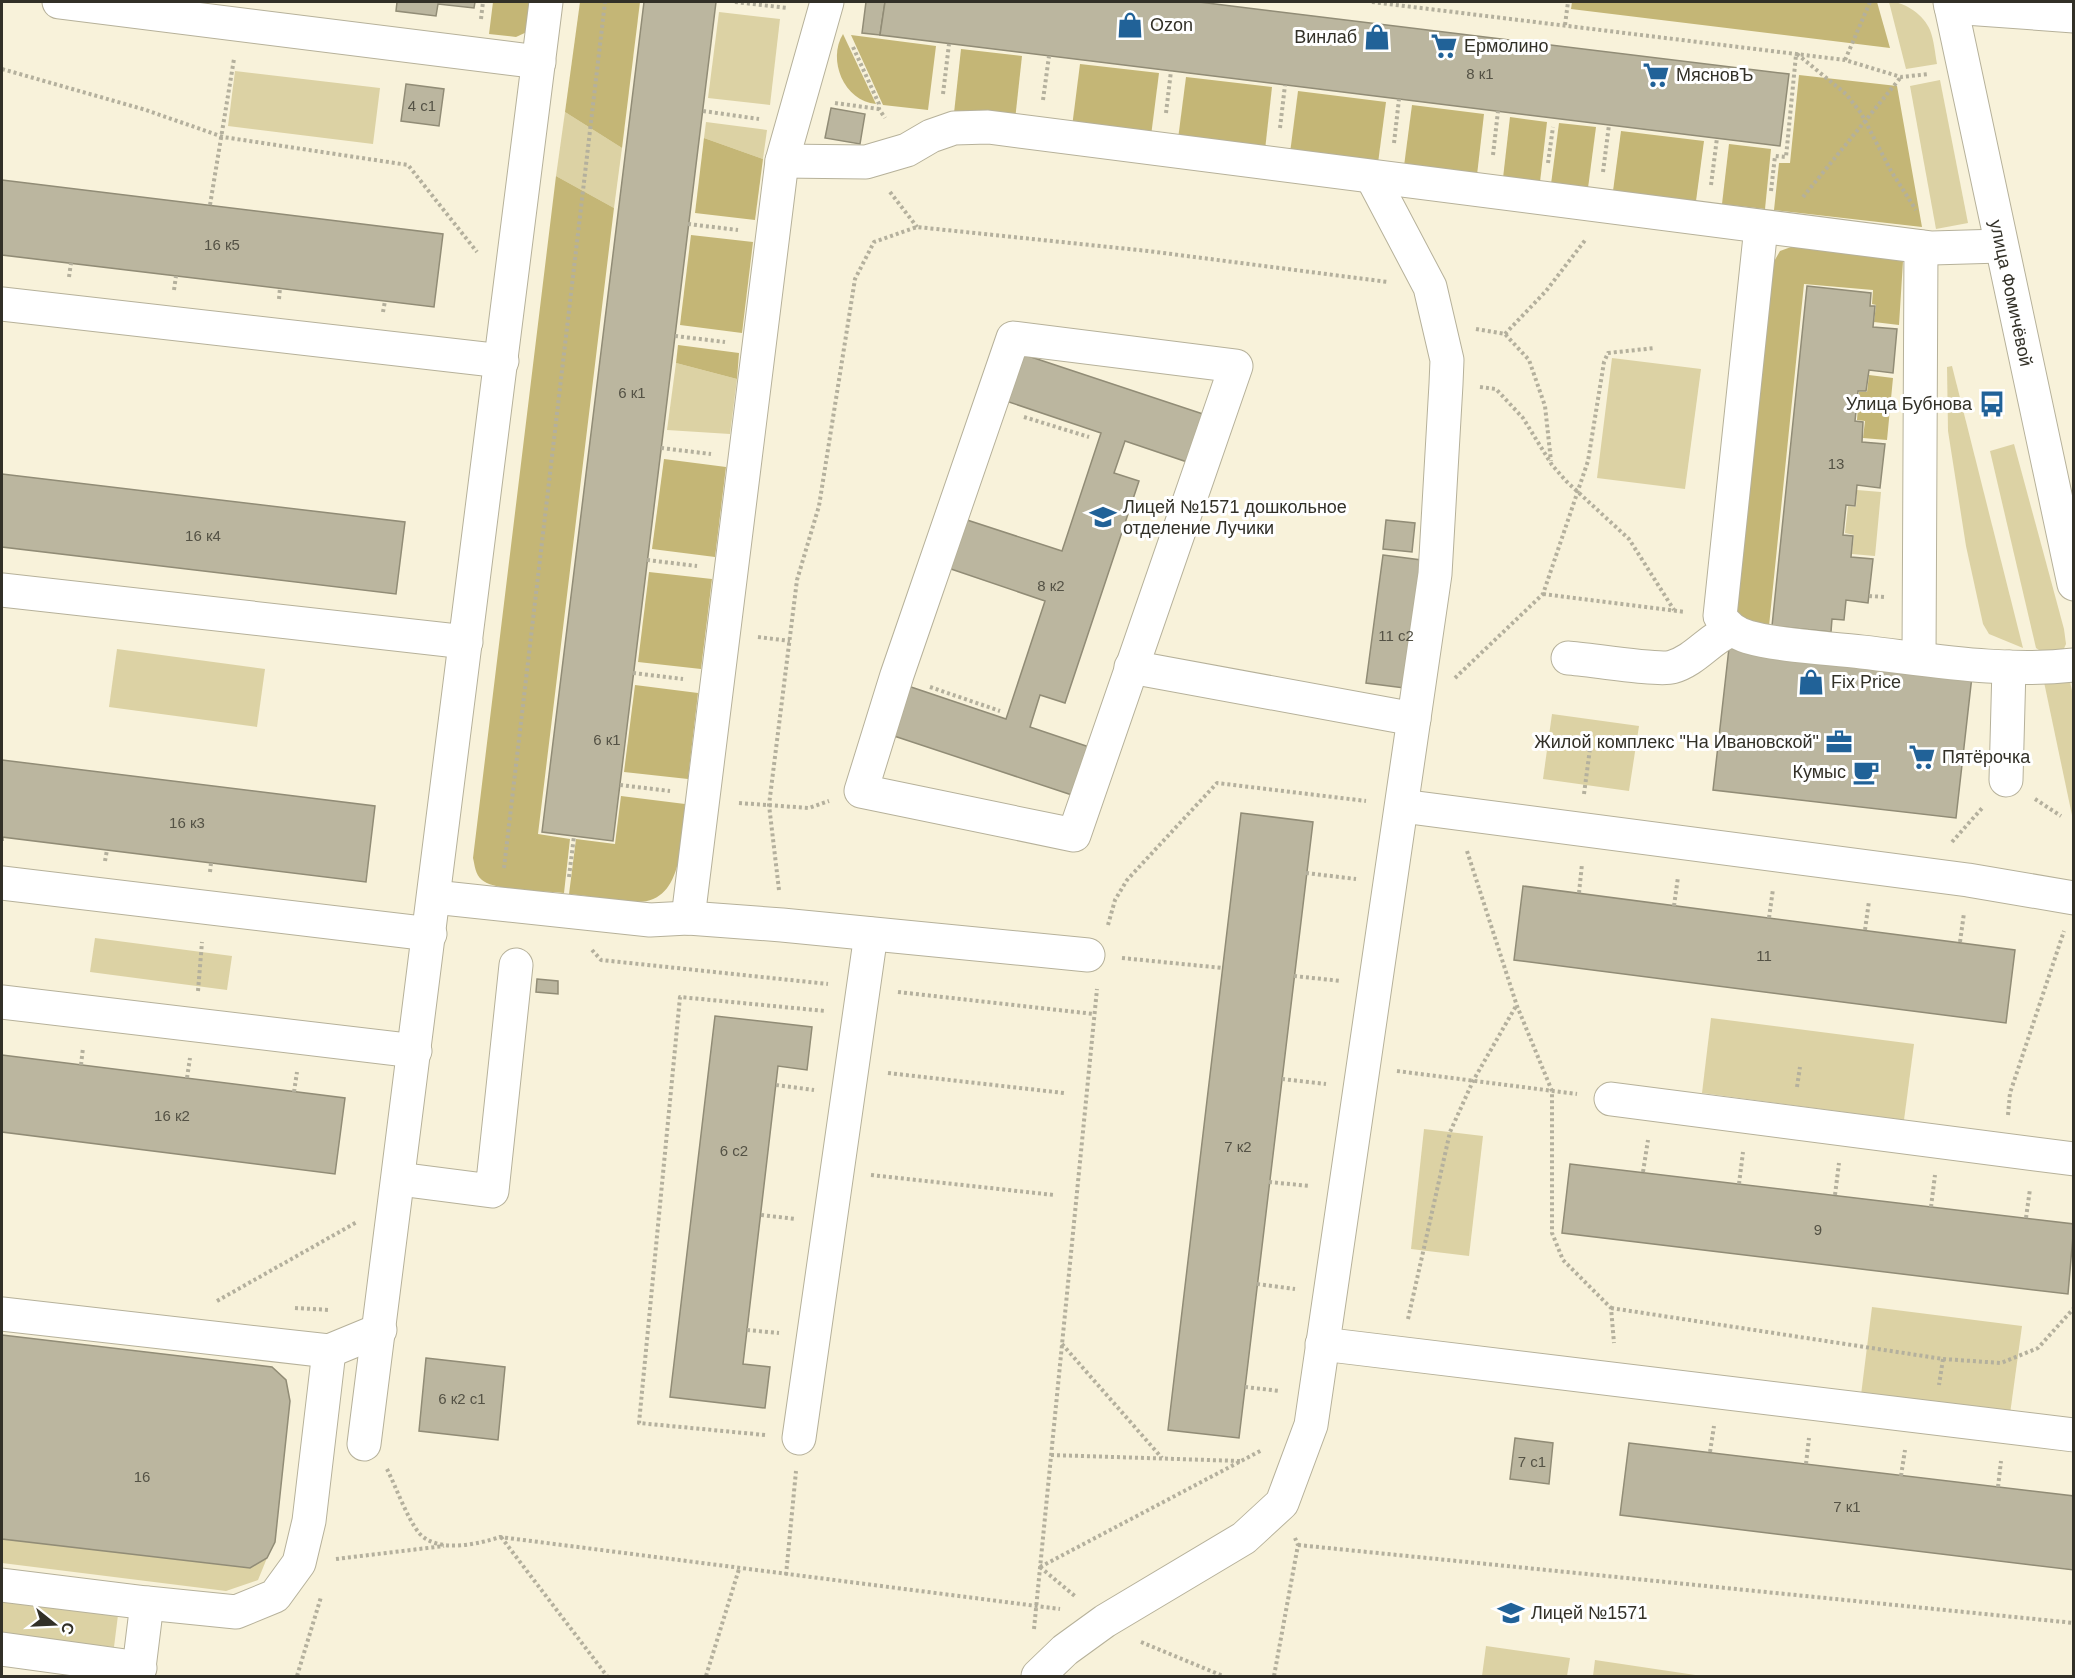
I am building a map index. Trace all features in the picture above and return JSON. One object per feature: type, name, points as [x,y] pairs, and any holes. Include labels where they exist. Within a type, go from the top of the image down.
[{"type":"street","points":[[59,2],[539,62]]},
{"type":"street","points":[[364,1444],[398,1189],[546,2]]},
{"type":"street","points":[[1950,4],[2073,16]]},
{"type":"street","name":"улица Фомичёвой","points":[[1950,4],[2073,584]]},
{"type":"street","points":[[688,918],[782,161],[825,7]]},
{"type":"street","points":[[782,161],[866,162],[907,150],[939,133],[954,128],[988,127],[1769,228],[1921,233],[2001,246]]},
{"type":"street","points":[[1038,1677],[1065,1650],[1097,1627],[1244,1538],[1282,1503],[1311,1425],[1435,574],[1446,384],[1447,360],[1430,287],[1381,179]]},
{"type":"street","points":[[1568,657],[1670,668],[1696,655],[1716,636],[1725,623],[1769,228]]},
{"type":"street","points":[[1919,658],[1921,233]]},
{"type":"street","points":[[2,304],[501,361]]},
{"type":"street","points":[[1013,338],[1236,366],[1131,667],[1074,835],[861,791],[897,675],[1013,338]]},
{"type":"street","points":[[2,590],[466,642]]},
{"type":"street","points":[[1725,623],[1749,637],[1919,658],[2036,669],[2073,665]]},
{"type":"street","points":[[1131,667],[1416,706]]},
{"type":"street","points":[[2006,780],[2009,667]]},
{"type":"street","points":[[1402,806],[1923,874],[2070,911]]},
{"type":"street","points":[[2,883],[430,934]]},
{"type":"street","points":[[434,897],[650,920],[688,918],[871,934],[1102,948]]},
{"type":"street","points":[[799,1438],[871,934]]},
{"type":"street","points":[[398,1189],[492,1191],[516,965]]},
{"type":"street","points":[[2,1002],[415,1051]]},
{"type":"street","points":[[1611,1099],[2073,1159]]},
{"type":"street","points":[[2,1314],[329,1351],[380,1330]]},
{"type":"street","points":[[1322,1344],[2073,1435]]},
{"type":"street","points":[[2,1586],[236,1612],[275,1596],[299,1563],[309,1521],[329,1351]]},
{"type":"street","points":[[2,1649],[139,1672],[147,1603]]},
{"type":"path","points":[[499,904],[604,2]]},
{"type":"path","points":[[735,2],[825,7],[847,34],[879,104],[879,109],[907,150]]},
{"type":"path","points":[[1372,2],[1395,3],[1845,60],[1901,77],[1938,72]]},
{"type":"path","points":[[1565,25],[1568,2]]},
{"type":"path","points":[[1845,60],[1870,2]]},
{"type":"path","points":[[210,206],[223,137],[239,24]]},
{"type":"path","points":[[939,133],[950,44]]},
{"type":"path","points":[[1796,54],[1846,94],[1866,120],[1921,233]]},
{"type":"path","points":[[1774,165],[1775,156],[1786,157],[1796,54]]},
{"type":"path","points":[[1039,134],[1049,56]]},
{"type":"path","points":[[2,69],[146,110],[223,137],[408,165],[510,293]]},
{"type":"path","points":[[1162,150],[1171,71]]},
{"type":"path","points":[[1769,228],[1866,120],[1901,77]]},
{"type":"path","points":[[1275,165],[1285,85]]},
{"type":"path","points":[[1381,179],[1399,99]]},
{"type":"path","points":[[703,111],[879,109]]},
{"type":"path","points":[[1488,193],[1498,111]]},
{"type":"path","points":[[1505,334],[1546,291],[1604,207],[1609,125]]},
{"type":"path","points":[[1707,220],[1717,138]]},
{"type":"path","points":[[688,224],[773,234]]},
{"type":"path","points":[[782,925],[769,805],[797,580],[819,506],[855,279],[874,242],[917,227],[1148,251],[1430,287]]},
{"type":"path","points":[[1438,326],[1505,334],[1529,360],[1545,406],[1552,465]]},
{"type":"path","points":[[675,336],[758,346]]},
{"type":"path","points":[[1416,706],[1457,678],[1543,594],[1588,461],[1604,362],[1608,353],[1655,348]]},
{"type":"path","points":[[1446,384],[1496,388],[1523,418],[1552,465],[1566,481],[1579,490],[1629,539],[1674,610]]},
{"type":"path","points":[[988,406],[1089,437]]},
{"type":"path","points":[[661,448],[744,458]]},
{"type":"path","points":[[647,560],[730,571]]},
{"type":"path","points":[[1543,594],[1674,610],[1725,623]]},
{"type":"path","points":[[633,673],[716,683]]},
{"type":"path","points":[[897,675],[1000,711]]},
{"type":"path","points":[[1585,785],[1591,741]]},
{"type":"path","points":[[1923,874],[2006,780]]},
{"type":"path","points":[[1223,968],[1102,948],[1115,900],[1126,879],[1216,783],[1402,806]]},
{"type":"path","points":[[620,785],[702,798],[809,808]]},
{"type":"path","points":[[1455,813],[1517,1005],[1552,1091],[1552,1233],[1563,1260],[1611,1308],[1943,1359],[2001,1363],[2037,1348],[2073,1308]]},
{"type":"path","points":[[571,856],[574,836]]},
{"type":"path","points":[[1306,873],[1390,883]]},
{"type":"path","points":[[194,1025],[206,907]]},
{"type":"path","points":[[565,911],[571,928],[602,960],[861,1001]]},
{"type":"path","points":[[2010,1093],[2070,911]]},
{"type":"path","points":[[1294,976],[1376,985]]},
{"type":"path","points":[[786,1575],[799,1438],[639,1423],[680,997],[861,1001],[1094,1014],[1033,1641]]},
{"type":"path","points":[[1400,1353],[1450,1132],[1473,1081],[1517,1005]]},
{"type":"path","points":[[851,1069],[1064,1093]]},
{"type":"path","points":[[1282,1079],[1362,1077],[1473,1081],[1611,1099]]},
{"type":"path","points":[[837,1171],[1054,1195]]},
{"type":"path","points":[[214,1303],[398,1189]]},
{"type":"path","points":[[1611,1308],[1617,1380]]},
{"type":"path","points":[[1062,1344],[1162,1458]]},
{"type":"path","points":[[1934,1418],[1943,1359]]},
{"type":"path","points":[[1040,1567],[1311,1425]]},
{"type":"path","points":[[364,1444],[381,1457],[420,1534],[447,1546]]},
{"type":"path","points":[[1051,1455],[1241,1461]]},
{"type":"path","points":[[1274,1677],[1298,1545],[1282,1503]]},
{"type":"path","points":[[500,1537],[607,1677]]},
{"type":"path","points":[[332,1559],[477,1544],[500,1537],[1071,1610]]},
{"type":"path","points":[[1298,1545],[2073,1623]]},
{"type":"path","points":[[706,1677],[739,1569]]},
{"type":"shaded area","points":[[493,2],[534,2],[529,31],[516,37],[489,34]]},
{"type":"shaded area","points":[[580,2],[640,2],[622,148],[565,112]]},
{"type":"shaded area","points":[[1572,2],[1877,2],[1890,48],[1571,9]]},
{"type":"shaded area","points":[[1889,2],[1907,6],[1927,24],[1937,64],[1906,69]]},
{"type":"shaded area","points":[[719,12],[780,19],[770,105],[708,98]]},
{"type":"shaded area","points":[[843,34],[876,104],[855,95],[842,78],[837,55]]},
{"type":"shaded area","points":[[851,35],[936,46],[928,110],[883,105]]},
{"type":"shaded area","points":[[961,49],[1022,56],[1015,120],[954,113]]},
{"type":"shaded area","points":[[1080,64],[1159,73],[1151,136],[1072,127]]},
{"type":"shaded area","points":[[235,71],[380,88],[373,144],[228,126]]},
{"type":"shaded area","points":[[1799,75],[1897,86],[1922,227],[1774,210],[1779,163],[1790,163]]},
{"type":"shaded area","points":[[1186,77],[1272,87],[1265,150],[1178,139]]},
{"type":"shaded area","points":[[1940,80],[1968,223],[1936,229],[1910,86]]},
{"type":"shaded area","points":[[1298,91],[1386,102],[1378,163],[1290,153]]},
{"type":"shaded area","points":[[1412,105],[1484,114],[1477,175],[1404,166]]},
{"type":"shaded area","points":[[565,112],[622,148],[614,208],[556,176]]},
{"type":"shaded area","points":[[1510,117],[1547,122],[1540,182],[1503,178]]},
{"type":"shaded area","points":[[706,122],[767,130],[763,159],[704,138]]},
{"type":"shaded area","points":[[1559,123],[1596,127],[1588,188],[1551,184]]},
{"type":"shaded area","points":[[1621,131],[1704,141],[1696,201],[1613,191]]},
{"type":"shaded area","points":[[704,138],[763,159],[755,220],[695,213]]},
{"type":"shaded area","points":[[1729,144],[1771,149],[1765,209],[1722,204]]},
{"type":"shaded area","points":[[556,176],[614,208],[538,834],[570,839],[564,893],[488,884],[478,875],[473,858]]},
{"type":"shaded area","points":[[691,235],[753,242],[742,333],[680,325]]},
{"type":"shaded area","points":[[1791,247],[1898,258],[1903,261],[1899,325],[1874,322],[1876,305],[1872,304],[1873,290],[1804,284],[1769,626],[1746,624],[1734,609],[1772,265],[1780,251]]},
{"type":"shaded area","points":[[678,345],[739,353],[737,379],[676,363]]},
{"type":"shaded area","points":[[1612,358],[1701,369],[1685,489],[1597,478]]},
{"type":"shaded area","points":[[676,363],[737,379],[730,434],[667,430]]},
{"type":"shaded area","points":[[1952,366],[2023,648],[1989,634],[1983,624],[1966,546],[1948,431],[1947,367]]},
{"type":"shaded area","points":[[1869,375],[1893,378],[1887,440],[1863,438],[1865,421],[1857,420],[1859,392],[1867,392]]},
{"type":"shaded area","points":[[2014,444],[2064,629],[2066,644],[2062,653],[2042,652],[2036,648],[1990,451]]},
{"type":"shaded area","points":[[664,459],[726,467],[715,557],[652,549]]},
{"type":"shaded area","points":[[1857,490],[1881,492],[1875,556],[1852,554],[1854,535],[1845,533],[1848,506],[1856,507]]},
{"type":"shaded area","points":[[649,572],[712,579],[701,669],[638,662]]},
{"type":"shaded area","points":[[117,649],[265,669],[257,727],[109,707]]},
{"type":"shaded area","points":[[2069,677],[2074,700],[2073,820],[2044,682]]},
{"type":"shaded area","points":[[635,685],[698,693],[688,779],[624,772]]},
{"type":"shaded area","points":[[1552,714],[1639,726],[1629,791],[1543,779]]},
{"type":"shaded area","points":[[621,796],[685,804],[681,849],[672,879],[665,891],[653,899],[638,902],[569,894],[576,839],[615,844]]},
{"type":"shaded area","points":[[95,938],[232,956],[227,990],[90,972]]},
{"type":"shaded area","points":[[1711,1018],[1914,1044],[1904,1120],[1702,1093]]},
{"type":"shaded area","points":[[1424,1129],[1483,1136],[1469,1256],[1411,1249]]},
{"type":"shaded area","points":[[1872,1307],[2022,1326],[2010,1414],[1861,1395]]},
{"type":"shaded area","points":[[2,1539],[250,1568],[267,1558],[258,1580],[226,1591],[2,1563]]},
{"type":"shaded area","points":[[2,1602],[118,1615],[114,1647],[22,1638],[2,1632]]},
{"type":"shaded area","points":[[1486,1646],[1570,1658],[1567,1676],[1482,1676]]},
{"type":"shaded area","points":[[1595,1660],[1702,1676],[1593,1676]]},
{"type":"building","points":[[397,2],[475,2],[474,8],[438,4],[436,16],[396,11]]},
{"type":"building","points":[[644,2],[716,2],[613,841],[542,832]]},
{"type":"building","points":[[866,2],[885,2],[880,35],[862,33]]},
{"type":"building","points":[[885,2],[1199,2],[1789,74],[1780,146],[880,35]]},
{"type":"building","points":[[406,84],[444,89],[439,126],[401,121]]},
{"type":"building","points":[[831,108],[865,114],[860,144],[825,138]]},
{"type":"building","points":[[2,180],[443,234],[434,307],[2,255]]},
{"type":"building","points":[[1807,286],[1871,293],[1870,306],[1875,306],[1873,327],[1897,329],[1893,373],[1869,370],[1866,391],[1858,391],[1855,421],[1863,422],[1862,442],[1885,444],[1880,488],[1857,485],[1855,506],[1846,505],[1843,535],[1853,536],[1851,557],[1873,559],[1868,603],[1846,600],[1844,620],[1832,619],[1831,632],[1772,626]]},
{"type":"building","points":[[1019,353],[1209,416],[1193,464],[1125,441],[1114,473],[1139,481],[1065,703],[1040,695],[1030,727],[1098,750],[1081,798],[891,735],[908,686],[1006,719],[1045,601],[948,568],[964,519],[1062,551],[1101,433],[1003,400]]},
{"type":"building","points":[[2,474],[405,522],[396,594],[2,547]]},
{"type":"building","points":[[1386,520],[1415,523],[1412,552],[1383,549]]},
{"type":"building","points":[[1383,555],[1429,561],[1412,689],[1366,683]]},
{"type":"building","points":[[1729,648],[1972,676],[1956,818],[1713,790]]},
{"type":"building","points":[[2,760],[375,806],[366,882],[2,837]]},
{"type":"building","points":[[1241,813],[1313,822],[1239,1438],[1168,1430]]},
{"type":"building","points":[[1523,886],[2015,950],[2006,1023],[1514,960]]},
{"type":"building","points":[[537,979],[558,981],[558,994],[536,992]]},
{"type":"building","points":[[715,1016],[812,1027],[807,1070],[778,1066],[743,1364],[770,1367],[765,1408],[670,1397]]},
{"type":"building","points":[[2,1055],[345,1098],[335,1174],[2,1132]]},
{"type":"building","points":[[1570,1164],[2074,1224],[2068,1294],[1562,1233]]},
{"type":"building","points":[[2,1335],[272,1367],[286,1380],[290,1401],[275,1542],[267,1558],[250,1568],[2,1539]]},
{"type":"building","points":[[426,1358],[505,1367],[498,1440],[419,1431]]},
{"type":"building","points":[[1515,1438],[1553,1443],[1549,1484],[1510,1479]]},
{"type":"building","points":[[1629,1443],[2074,1496],[2074,1570],[1620,1515]]},
{"type":"place","name":"Ozon","points":[[1130,25]]},
{"type":"place","name":"Винлаб","points":[[1377,37]]},
{"type":"place","name":"Ермолино","points":[[1444,46]]},
{"type":"place","name":"МясновЪ","points":[[1656,75]]},
{"type":"place","name":"Улица Бубнова","points":[[1992,404]]},
{"type":"place","name":"Лицей №1571 дошкольное отделение Лучики","points":[[1103,517]]},
{"type":"place","name":"Fix Price","points":[[1811,682]]},
{"type":"place","name":"Жилой комплекс \"На Ивановской\"","points":[[1839,742]]},
{"type":"place","name":"Пятёрочка","points":[[1922,757]]},
{"type":"place","name":"Кумыс","points":[[1866,772]]},
{"type":"place","name":"Лицей №1571","points":[[1511,1613]]}]
